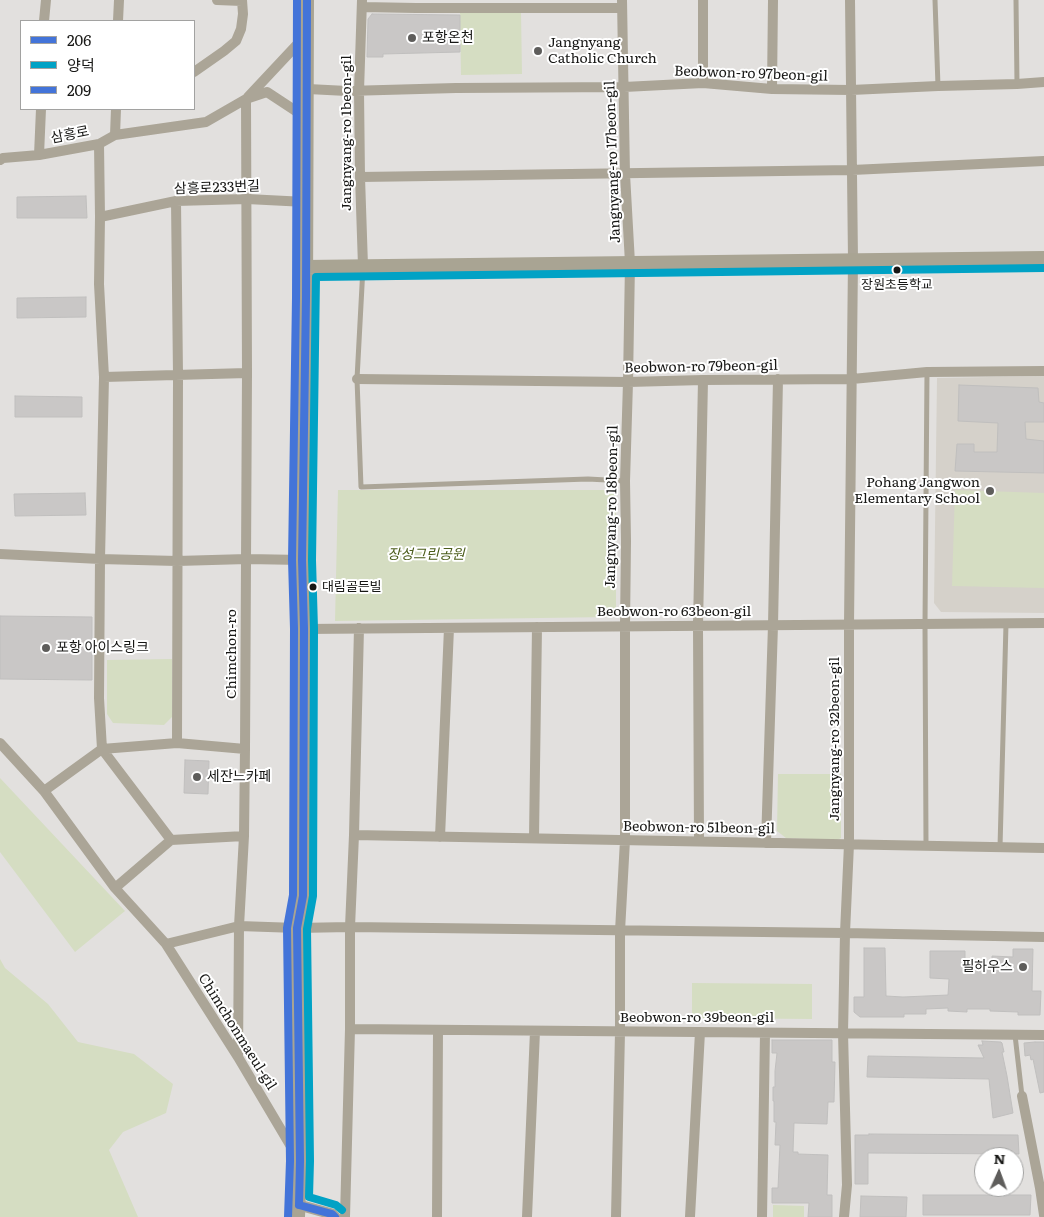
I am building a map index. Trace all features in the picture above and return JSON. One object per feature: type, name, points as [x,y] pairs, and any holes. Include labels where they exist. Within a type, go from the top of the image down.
[{"type":"main road","points":[[298,1211],[300,1161],[297,928],[303,896],[304,629],[302,560],[308,119],[307,0]]},
{"type":"main road","points":[[306,267],[1044,258]]},
{"type":"street","points":[[44,20],[46,0]]},
{"type":"street","points":[[118,20],[119,0]]},
{"type":"street","points":[[195,71],[217,57],[236,41],[242,29],[242,1],[216,0]]},
{"type":"street","points":[[703,0],[703,83]]},
{"type":"street","points":[[772,88],[773,0]]},
{"type":"street","name":"Jangnyang-ro 32beon-gil","points":[[844,1217],[847,1185],[843,1033],[849,844],[849,624],[853,260],[850,0]]},
{"type":"street","points":[[362,4],[454,9],[622,4]]},
{"type":"street","name":"Jangnyang-ro 1beon-gil","points":[[362,4],[359,91],[363,266]]},
{"type":"street","name":"Jangnyang-ro 17beon-gil","points":[[622,4],[625,174],[630,263]]},
{"type":"street","name":"삼흥로","points":[[246,99],[307,34]]},
{"type":"street","name":"Beobwon-ro 97beon-gil","points":[[308,89],[359,91],[456,88],[624,87],[703,83],[772,88],[851,90],[1044,82]]},
{"type":"street","name":"삼흥로","points":[[0,160],[99,144],[115,135],[206,122],[246,99],[267,92],[308,119]]},
{"type":"street","name":"Chimchon-ro","points":[[244,836],[247,372],[246,99]]},
{"type":"street","points":[[39,155],[41,110]]},
{"type":"street","points":[[115,135],[116,110]]},
{"type":"street","points":[[99,144],[99,284],[104,377],[99,698],[102,749],[171,840]]},
{"type":"street","points":[[360,177],[852,170],[1044,162]]},
{"type":"street","name":"삼흥로233번길","points":[[100,217],[176,201],[247,199],[306,202]]},
{"type":"street","points":[[176,201],[178,375],[177,743]]},
{"type":"street","name":"Jangnyang-ro 18beon-gil","points":[[616,1217],[620,931],[625,840],[625,481],[630,263]]},
{"type":"street","name":"Beobwon-ro 79beon-gil","points":[[357,379],[628,382],[852,379],[927,372],[1044,371]]},
{"type":"street","points":[[104,377],[247,372]]},
{"type":"street","points":[[766,843],[778,379]]},
{"type":"street","points":[[699,842],[698,626],[703,380]]},
{"type":"street","points":[[0,554],[177,561],[302,560]]},
{"type":"street","name":"Beobwon-ro 63beon-gil","points":[[304,629],[1044,623]]},
{"type":"street","points":[[534,838],[537,627]]},
{"type":"street","points":[[345,1217],[350,1029],[350,927],[359,628]]},
{"type":"street","points":[[440,837],[449,628]]},
{"type":"street","name":"Chimchonmaeul-gil","points":[[0,743],[44,791],[115,888],[166,944],[238,1057],[300,1161]]},
{"type":"street","points":[[44,791],[102,749],[177,743],[245,749]]},
{"type":"street","name":"Beobwon-ro 51beon-gil","points":[[354,835],[1044,848]]},
{"type":"street","points":[[115,888],[171,840],[244,836],[239,926],[238,1057]]},
{"type":"street","points":[[166,944],[239,926],[845,933],[1044,938]]},
{"type":"street","name":"Beobwon-ro 39beon-gil","points":[[350,1029],[1044,1035]]},
{"type":"street","points":[[436,1217],[438,1030]]},
{"type":"street","points":[[527,1217],[535,1031]]},
{"type":"street","points":[[690,1217],[700,1032]]},
{"type":"street","points":[[762,1217],[765,1033]]},
{"type":"street","points":[[1022,1096],[1044,1215]]},
{"type":"street","points":[[298,1211],[332,1214],[335,1217]]},
{"type":"lane","points":[[935,0],[938,86]]},
{"type":"lane","points":[[1016,0],[1017,84]]},
{"type":"lane","points":[[363,266],[357,379],[361,487],[588,479],[625,481]]},
{"type":"lane","points":[[926,846],[927,372]]},
{"type":"lane","points":[[1000,847],[1006,623]]},
{"type":"lane","points":[[1014,1034],[1022,1096]]},
{"type":"shaded area","name":"Pohang Jangwon Elementary School","points":[[1044,376],[1044,613],[941,612],[934,603],[937,378]]},
{"type":"green space","points":[[521,12],[522,74],[461,75],[460,13]]},
{"type":"green space","name":"장성그린공원","points":[[338,490],[616,490],[616,612],[609,617],[335,621]]},
{"type":"green space","points":[[955,490],[1044,493],[1044,588],[952,586]]},
{"type":"green space","points":[[172,659],[172,717],[164,725],[113,723],[107,714],[107,660]]},
{"type":"green space","points":[[778,774],[841,774],[841,838],[837,840],[786,838],[777,831]]},
{"type":"green space","points":[[0,778],[125,911],[75,952],[0,852]]},
{"type":"green space","points":[[0,959],[5,968],[48,1004],[78,1042],[134,1054],[173,1084],[166,1113],[123,1132],[109,1150],[138,1217],[0,1217]]},
{"type":"green space","points":[[692,983],[812,984],[812,1019],[692,1018]]},
{"type":"green space","points":[[773,1205],[804,1206],[804,1217],[773,1217]]},
{"type":"building","name":"포항온천","points":[[372,14],[460,15],[460,52],[383,54],[383,57],[367,57],[368,19]]},
{"type":"building","points":[[86,196],[87,218],[17,218],[17,197]]},
{"type":"building","points":[[86,297],[86,317],[17,318],[17,298]]},
{"type":"building","points":[[959,385],[1038,388],[1039,402],[1044,403],[1044,422],[1025,422],[1026,439],[1044,441],[1044,473],[955,471],[957,444],[974,444],[974,452],[997,452],[998,423],[958,421]]},
{"type":"building","points":[[15,396],[82,397],[82,417],[15,417]]},
{"type":"building","points":[[85,493],[86,515],[15,516],[14,494]]},
{"type":"building","name":"포항 아이스링크","points":[[0,616],[92,617],[92,680],[0,679]]},
{"type":"building","name":"세잔느카페","points":[[185,760],[209,761],[208,794],[184,793]]},
{"type":"building","points":[[864,948],[885,948],[886,996],[903,997],[948,995],[949,979],[930,978],[930,951],[965,951],[965,968],[992,968],[992,956],[1013,957],[1013,949],[1033,949],[1032,991],[1041,991],[1040,1015],[1018,1015],[1018,1012],[990,1011],[990,1009],[967,1009],[967,1012],[948,1011],[948,1008],[926,1009],[926,1014],[904,1014],[904,1017],[860,1017],[854,1012],[854,997],[864,997]]},
{"type":"building","points":[[772,1040],[832,1040],[832,1062],[835,1062],[834,1102],[828,1102],[827,1124],[794,1123],[793,1152],[798,1152],[798,1154],[828,1155],[827,1195],[832,1195],[832,1217],[808,1217],[809,1203],[772,1203],[772,1188],[778,1188],[780,1145],[775,1145],[776,1122],[774,1122],[773,1087],[775,1087],[777,1053],[772,1053]]},
{"type":"building","points":[[982,1041],[1002,1043],[1013,1113],[993,1118],[989,1079],[867,1077],[868,1056],[984,1058],[978,1045],[983,1045]]},
{"type":"building","points":[[1044,1042],[1044,1092],[1040,1093],[1033,1059],[1031,1060],[1030,1055],[1025,1056],[1024,1043]]},
{"type":"building","points":[[855,1135],[1018,1135],[1019,1147],[974,1147],[974,1154],[868,1153],[868,1184],[855,1184]]},
{"type":"building","points":[[923,1195],[1024,1197],[1024,1195],[1031,1195],[1030,1215],[923,1215]]},
{"type":"building","points":[[861,1196],[907,1197],[906,1217],[860,1217]]},
{"type":"transit line","name":"209","points":[[288,1217],[290,1161],[287,928],[293,895],[294,629],[292,560],[296,298],[297,0]]},
{"type":"transit line","name":"206","points":[[299,1205],[297,928],[303,896],[304,629],[302,560],[306,298],[307,0]]},
{"type":"transit line","name":"양덕","points":[[342,1210],[336,1205],[309,1197],[307,929],[313,896],[314,629],[312,560],[316,277],[1044,268]]},
{"type":"transit line","name":"206","points":[[299,1205],[332,1214],[335,1217]]},
{"type":"place","name":"포항온천","points":[[412,38]]},
{"type":"place","name":"Jangnyang Catholic Church","points":[[538,51]]},
{"type":"place","name":"장원초등학교","points":[[897,270]]},
{"type":"place","name":"Pohang Jangwon Elementary School","points":[[990,491]]},
{"type":"place","name":"대림골든빌","points":[[313,587]]},
{"type":"place","name":"포항 아이스링크","points":[[46,648]]},
{"type":"place","name":"세잔느카페","points":[[197,777]]},
{"type":"place","name":"필하우스","points":[[1023,967]]}]
